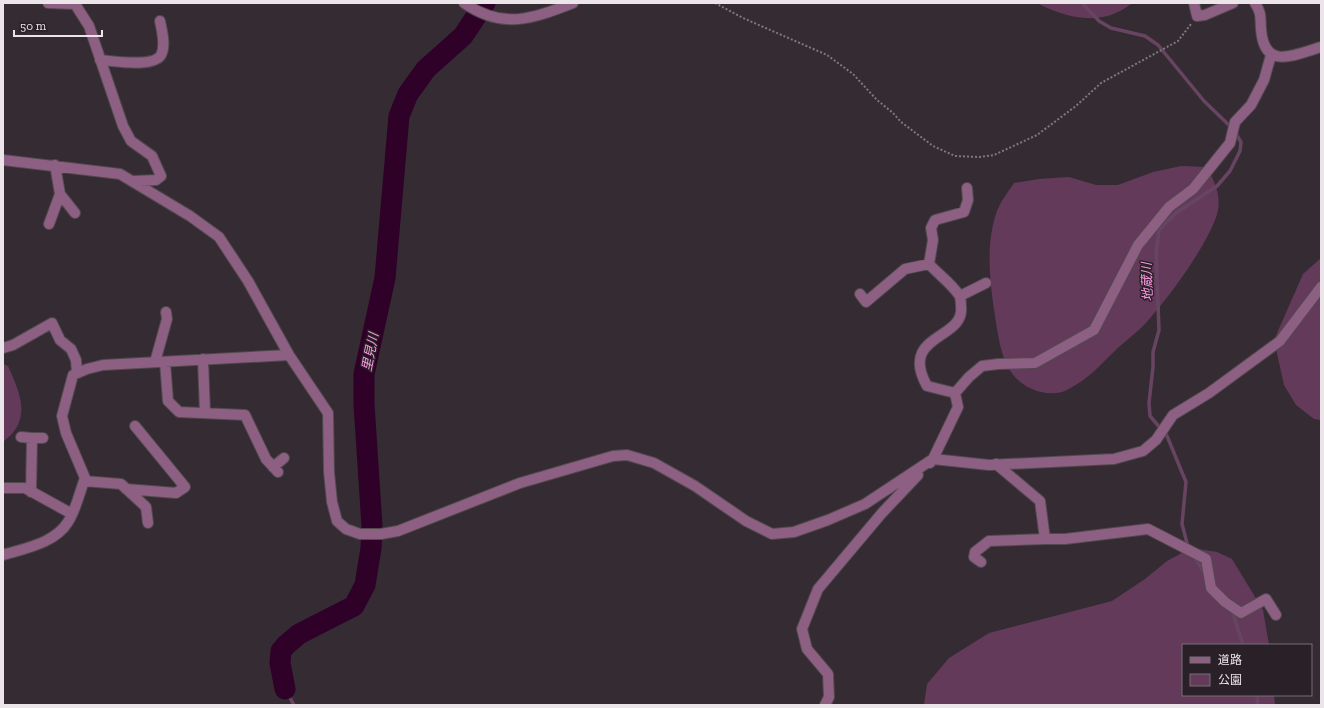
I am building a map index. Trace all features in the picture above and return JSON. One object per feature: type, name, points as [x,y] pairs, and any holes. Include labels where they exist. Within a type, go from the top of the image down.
[{"type":"street","points":[[48,3],[75,4],[89,26],[123,126],[131,141],[152,156],[161,176],[156,180],[134,181]]},
{"type":"street","points":[[464,3],[481,14],[501,19],[522,20],[573,3]]},
{"type":"street","points":[[1194,3],[1197,16],[1205,15],[1233,3]]},
{"type":"street","points":[[1255,3],[1261,13],[1262,44],[1271,55],[1282,58],[1321,47]]},
{"type":"street","points":[[100,60],[139,64],[158,58],[162,54],[163,37],[160,21]]},
{"type":"street","points":[[955,393],[969,377],[982,366],[1035,363],[1094,330],[1138,245],[1169,207],[1193,189],[1230,143],[1235,122],[1250,105],[1264,80],[1271,55]]},
{"type":"street","points":[[3,160],[55,165],[120,174],[134,181],[157,198],[190,216],[219,237],[248,281],[289,354],[328,412],[328,472],[332,502],[337,521],[346,529],[360,534],[381,534],[398,531],[520,483],[613,456],[627,455],[654,463],[694,486],[752,524],[772,534],[794,532],[828,520],[876,498],[933,459],[996,464],[1114,459],[1143,451],[1156,440],[1172,416],[1209,393],[1280,341],[1321,287]]},
{"type":"street","points":[[50,224],[60,194],[55,165]]},
{"type":"street","points":[[929,264],[933,240],[931,228],[935,220],[964,212],[968,200],[967,188]]},
{"type":"street","points":[[60,194],[75,213]]},
{"type":"street","points":[[929,264],[960,296],[962,311],[956,324],[925,346],[919,360],[920,374],[927,386],[955,393]]},
{"type":"street","points":[[860,294],[866,302],[905,270],[929,264]]},
{"type":"street","points":[[960,296],[986,283]]},
{"type":"street","points":[[166,312],[167,319],[160,362],[168,401],[179,412],[245,415],[266,459],[276,470],[284,458]]},
{"type":"street","points":[[3,348],[12,345],[52,323],[60,340],[71,349],[76,360],[76,374]]},
{"type":"street","points":[[3,555],[36,545],[58,534],[69,521],[72,514],[85,478],[81,465],[66,432],[62,416],[73,375],[103,365],[289,354]]},
{"type":"street","points":[[203,359],[205,413]]},
{"type":"street","points":[[825,705],[829,697],[828,674],[807,648],[802,629],[818,589],[882,513],[933,459],[958,406],[955,393]]},
{"type":"street","points":[[126,488],[176,493],[185,487],[135,426]]},
{"type":"street","points":[[21,437],[43,438]]},
{"type":"street","points":[[31,492],[32,438]]},
{"type":"street","points":[[996,464],[1040,500],[1046,539]]},
{"type":"street","points":[[84,481],[121,484],[146,507],[148,523]]},
{"type":"street","points":[[3,488],[25,488],[72,514]]},
{"type":"street","points":[[981,562],[974,557],[975,552],[989,541],[1065,539],[1148,529],[1206,559],[1211,588],[1224,602],[1241,613],[1266,600],[1276,615]]},
{"type":"path","points":[[715,3],[742,18],[826,54],[853,74],[877,100],[893,112],[901,122],[933,146],[955,156],[980,158],[994,155],[1037,134],[1076,106],[1101,83],[1178,41],[1197,16]]},
{"type":"green space","points":[[1037,3],[1132,3],[1121,11],[1109,15],[1097,18],[1085,18],[1061,13]]},
{"type":"green space","points":[[1181,166],[1207,167],[1218,193],[1219,204],[1214,223],[1207,238],[1175,287],[1143,326],[1095,370],[1075,386],[1061,392],[1047,393],[1029,387],[1019,381],[1006,363],[1002,352],[995,316],[990,277],[990,250],[993,224],[997,211],[1014,183],[1039,179],[1069,177],[1096,185],[1118,185],[1153,172]]},
{"type":"green space","points":[[1321,258],[1321,420],[1314,419],[1296,405],[1284,385],[1274,340],[1303,274]]},
{"type":"green space","points":[[3,364],[8,366],[20,396],[21,415],[18,425],[12,434],[3,442]]},
{"type":"green space","points":[[1191,548],[1217,552],[1232,559],[1263,610],[1269,644],[1182,644],[1182,696],[1274,696],[1275,705],[924,705],[927,684],[949,658],[989,633],[1112,601],[1145,579],[1167,561]]},
{"type":"waterway","name":"里見川","points":[[285,689],[280,663],[281,651],[299,634],[354,606],[365,585],[371,548],[372,526],[364,404],[364,374],[385,278],[399,116],[408,94],[426,69],[463,36],[485,3]]},
{"type":"waterway","name":"地蔵川","points":[[1082,3],[1099,21],[1111,28],[1145,36],[1158,45],[1204,101],[1233,129],[1241,142],[1240,151],[1230,171],[1217,186],[1176,213],[1159,230],[1156,252],[1159,330],[1153,352],[1149,403],[1150,416],[1167,436],[1186,482],[1182,524],[1188,547]]},
{"type":"waterway","name":"地蔵川","points":[[1193,555],[1207,577]]},
{"type":"waterway","name":"地蔵川","points":[[1232,610],[1243,644]]},
{"type":"waterway","points":[[285,689],[294,705]]},
{"type":"waterway","name":"地蔵川","points":[[1257,696],[1258,705]]}]
